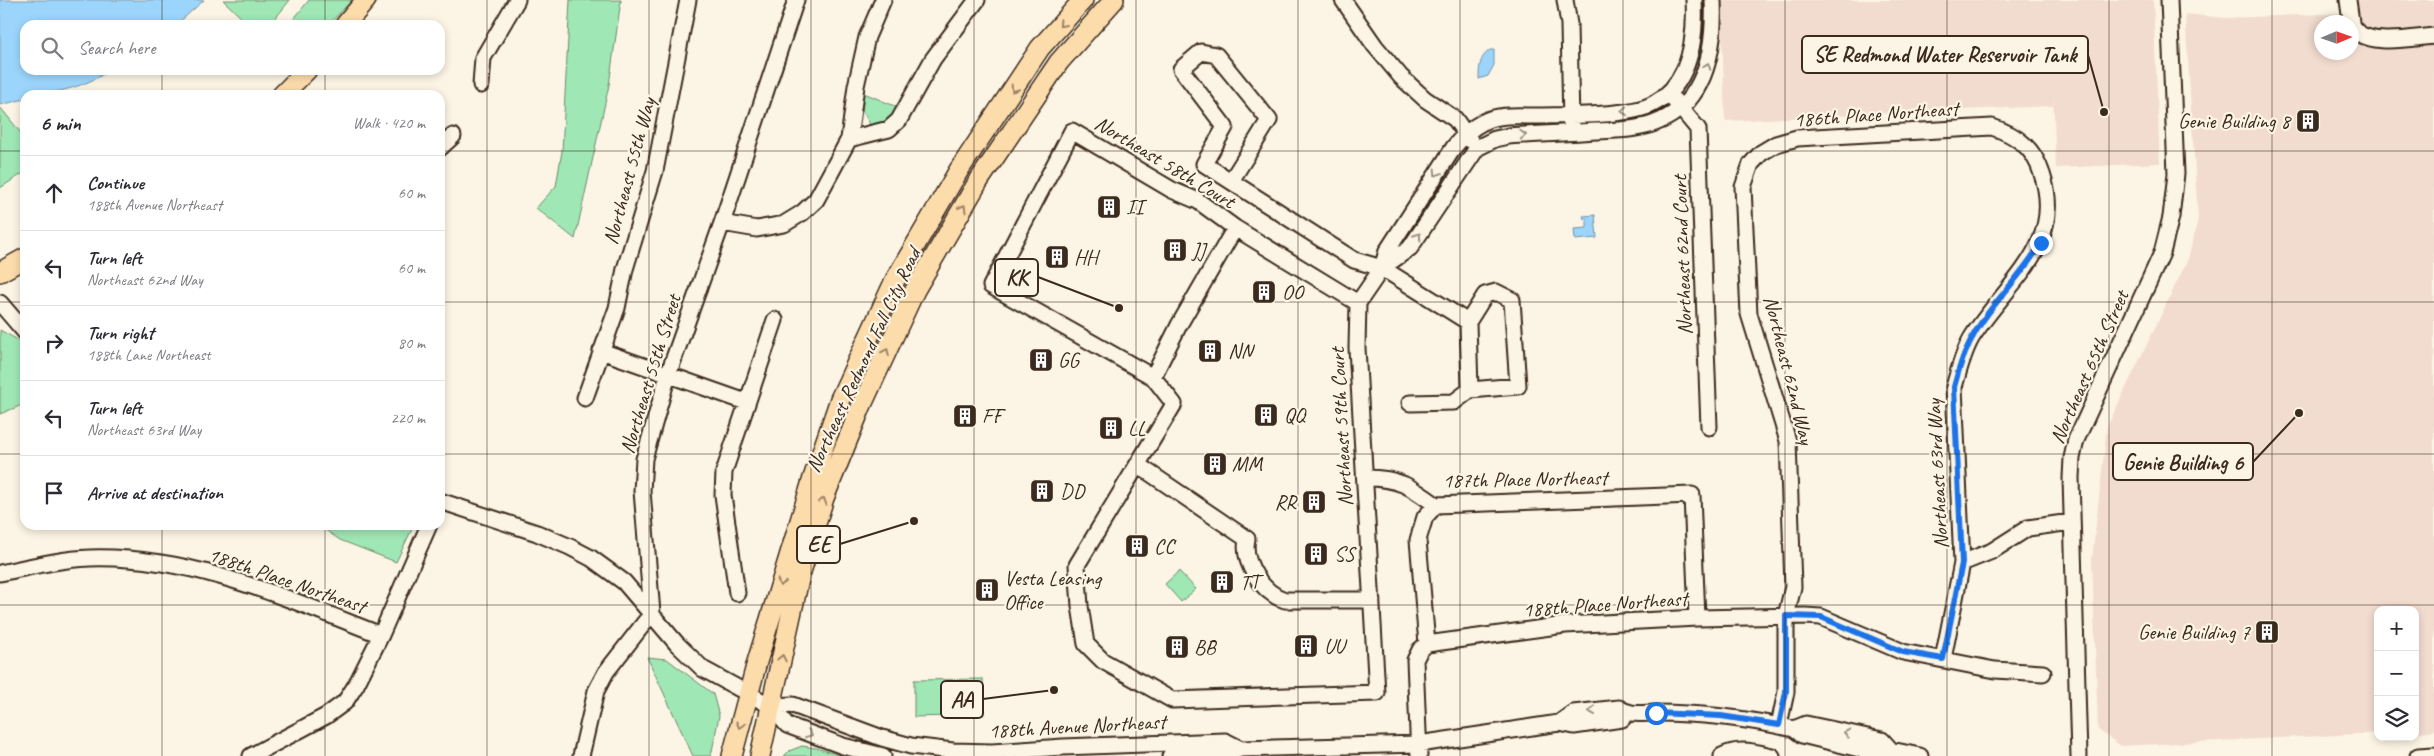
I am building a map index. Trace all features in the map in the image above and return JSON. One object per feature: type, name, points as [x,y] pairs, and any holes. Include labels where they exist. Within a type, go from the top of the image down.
[{"type":"main road","points":[[349,20],[366,0]]},
{"type":"main road","name":"Northeast Redmond Fall City Road","points":[[732,756],[748,694],[807,495],[837,407],[894,280],[959,170],[1040,48],[1083,0]]},
{"type":"main road","name":"Northeast Redmond Fall City Road","points":[[760,756],[800,575],[824,498],[861,407],[915,290],[978,182],[1058,62],[1114,0]]},
{"type":"main road","points":[[287,90],[302,75]]},
{"type":"main road","points":[[0,272],[20,261]]},
{"type":"street","points":[[481,85],[484,58],[517,0]]},
{"type":"street","name":"Northeast 55th Way","points":[[585,398],[617,308],[625,269],[656,171],[688,0]]},
{"type":"street","name":"Northeast 55th Street","points":[[652,613],[641,476],[644,459],[668,375],[722,222],[796,0]]},
{"type":"street","points":[[722,222],[757,229],[784,224],[802,213],[816,200],[850,139],[856,86],[866,36],[883,0]]},
{"type":"street","points":[[850,139],[889,129],[899,120],[933,59],[977,0]]},
{"type":"street","points":[[1343,0],[1375,46],[1401,77],[1424,99],[1455,119],[1477,148]]},
{"type":"street","points":[[1565,0],[1569,24],[1571,133]]},
{"type":"street","points":[[1235,228],[1358,303],[1382,268],[1387,250],[1454,147],[1465,134],[1484,121],[1498,117],[1630,111],[1652,105],[1668,93],[1683,72],[1693,43],[1694,0]]},
{"type":"street","points":[[1382,268],[1410,248],[1477,148],[1501,137],[1634,129],[1660,122],[1681,107],[1698,88],[1708,65],[1713,45],[1713,0]]},
{"type":"street","name":"Northeast 65th Street","points":[[2079,756],[2071,522],[2072,458],[2076,440],[2162,253],[2172,217],[2176,174],[2169,0]]},
{"type":"street","points":[[2348,0],[2350,15]]},
{"type":"street","points":[[2359,32],[2363,36],[2375,40],[2434,36]]},
{"type":"street","points":[[1231,181],[1269,120],[1216,56],[1201,52],[1181,69],[1225,127],[1204,164],[1354,260],[1382,268],[1468,322]]},
{"type":"street","name":"Northeast 62nd Court","points":[[1668,93],[1698,129],[1709,427]]},
{"type":"street","name":"186th Place Northeast","points":[[1745,234],[1743,186],[1750,164],[1761,153],[1776,144],[1797,138],[1992,127],[2009,132],[2028,148],[2040,166],[2048,191]]},
{"type":"street","name":"Northeast 58th Court","points":[[1072,131],[1172,190],[1198,201],[1235,228],[1180,325],[1153,378],[990,286],[1072,131]]},
{"type":"street","points":[[445,143],[453,136]]},
{"type":"street","name":"Northeast 63rd Way","points":[[1943,659],[1962,563],[1954,387],[1961,361],[1971,338],[2029,263],[2041,243],[2046,223],[2048,191]]},
{"type":"street","name":"Northeast 62nd Way","points":[[1745,234],[1749,314],[1788,440],[1793,586],[1786,616],[1786,692],[1779,725]]},
{"type":"street","points":[[1410,403],[1454,402],[1470,390],[1518,386],[1512,300],[1496,292],[1485,295],[1468,322],[1470,390]]},
{"type":"street","points":[[0,303],[20,326]]},
{"type":"street","name":"Northeast 59th Court","points":[[1138,465],[1077,565],[1080,606],[1086,644],[1103,660],[1172,700],[1377,693],[1357,348],[1358,303]]},
{"type":"street","points":[[737,593],[723,494],[724,472],[775,320]]},
{"type":"street","points":[[602,351],[746,402]]},
{"type":"street","points":[[1153,378],[1174,404],[1138,465],[1247,538],[1245,549],[1247,562],[1276,597],[1285,600],[1372,600]]},
{"type":"street","name":"187th Place Northeast","points":[[1366,478],[1397,480],[1409,485],[1436,505],[1692,495],[1696,618]]},
{"type":"street","name":"188th Avenue Northeast","points":[[445,503],[537,533],[570,547],[624,582],[697,664],[771,706],[787,725],[843,746],[882,756]]},
{"type":"street","points":[[1419,750],[1415,660],[1420,650],[1427,644],[1418,540],[1425,517],[1436,505]]},
{"type":"street","points":[[1962,563],[1992,552],[2028,528],[2071,522]]},
{"type":"street","points":[[251,756],[326,716],[344,702],[356,685],[382,635],[427,530]]},
{"type":"street","name":"188th Place Northeast","points":[[0,573],[89,558],[155,562],[246,584],[382,635]]},
{"type":"street","points":[[581,756],[596,691],[606,672],[652,613]]},
{"type":"street","name":"188th Place Northeast","points":[[1427,644],[1565,625],[1696,618],[1821,617],[1903,652],[1995,670],[2043,673]]},
{"type":"street","name":"188th Avenue Northeast","points":[[771,706],[793,705],[882,738],[911,746],[953,751],[992,752],[1063,747],[1225,741],[1242,749]]},
{"type":"street","name":"188th Avenue Northeast","points":[[1170,756],[1226,754],[1242,749],[1419,750],[1559,723],[1574,726],[1622,719],[1627,714],[1702,715],[1779,725],[1794,728],[1802,735],[1880,754],[1891,750],[1920,756]]},
{"type":"street","points":[[1722,756],[1732,751],[1748,750],[1772,756]]},
{"type":"street","points":[[2418,756],[2434,755]]},
{"type":"shaded area","points":[[1721,0],[2153,0],[2160,163],[2056,168],[2053,95],[2053,106],[1725,121]]},
{"type":"shaded area","points":[[2349,0],[2434,0],[2434,731],[2419,732],[2419,606],[2374,606],[2374,733],[2121,746],[2098,730],[2092,559],[2107,427],[2188,259],[2198,219],[2185,14],[2226,18],[2348,13]]},
{"type":"green space","points":[[223,0],[290,0],[274,20],[244,20]]},
{"type":"green space","points":[[309,0],[352,0],[333,20],[293,20]]},
{"type":"green space","points":[[570,0],[621,0],[609,85],[575,239],[536,208],[556,186],[562,151]]},
{"type":"green space","points":[[864,93],[897,107],[888,123],[871,126],[862,110]]},
{"type":"green space","points":[[0,107],[20,132],[20,175],[0,188]]},
{"type":"green space","points":[[0,330],[20,341],[20,406],[0,414]]},
{"type":"green space","points":[[325,530],[412,530],[396,562],[340,540]]},
{"type":"green space","points":[[1179,571],[1196,589],[1181,602],[1165,584]]},
{"type":"green space","points":[[647,657],[667,659],[713,694],[719,716],[711,756],[693,756]]},
{"type":"green space","points":[[983,679],[984,715],[914,717],[914,680]]},
{"type":"green space","points":[[802,746],[842,756],[784,756],[789,751]]},
{"type":"water","points":[[0,0],[204,0],[182,20],[20,20],[20,75],[102,75],[81,85],[63,90],[20,90],[20,100],[0,105]]},
{"type":"water","points":[[1490,50],[1494,50],[1494,65],[1488,76],[1479,79],[1481,62]]},
{"type":"water","points":[[1595,215],[1597,238],[1575,240],[1574,229],[1587,228],[1587,219],[1584,219],[1583,216]]},
{"type":"place","name":"SE Redmond Water Reservoir Tank","points":[[2104,112]]},
{"type":"place","name":"Genie Building 8","points":[[2308,121]]},
{"type":"place","name":"II","points":[[1109,207]]},
{"type":"place","name":"JJ","points":[[1175,250]]},
{"type":"place","name":"HH","points":[[1057,257]]},
{"type":"place","name":"OO","points":[[1264,292]]},
{"type":"place","name":"KK","points":[[1119,308]]},
{"type":"place","name":"NN","points":[[1210,351]]},
{"type":"place","name":"GG","points":[[1041,360]]},
{"type":"place","name":"Genie Building 6","points":[[2299,413]]},
{"type":"place","name":"QQ","points":[[1266,415]]},
{"type":"place","name":"FF","points":[[965,416]]},
{"type":"place","name":"LL","points":[[1111,428]]},
{"type":"place","name":"MM","points":[[1215,464]]},
{"type":"place","name":"DD","points":[[1042,491]]},
{"type":"place","name":"RR","points":[[1314,502]]},
{"type":"place","name":"EE","points":[[914,521]]},
{"type":"place","name":"CC","points":[[1137,546]]},
{"type":"place","name":"SS","points":[[1316,554]]},
{"type":"place","name":"TT","points":[[1222,582]]},
{"type":"place","name":"Vesta Leasing Office","points":[[987,590]]},
{"type":"place","name":"Genie Building 7","points":[[2267,632]]},
{"type":"place","name":"UU","points":[[1306,646]]},
{"type":"place","name":"BB","points":[[1177,647]]},
{"type":"place","name":"AA","points":[[1054,690]]},
{"type":"route","points":[[1656,713],[1721,716],[1779,725],[1786,692],[1786,616],[1821,617],[1903,652],[1943,659],[1962,563],[1954,387],[1961,361],[1971,338],[2029,263],[2041,243]]}]
